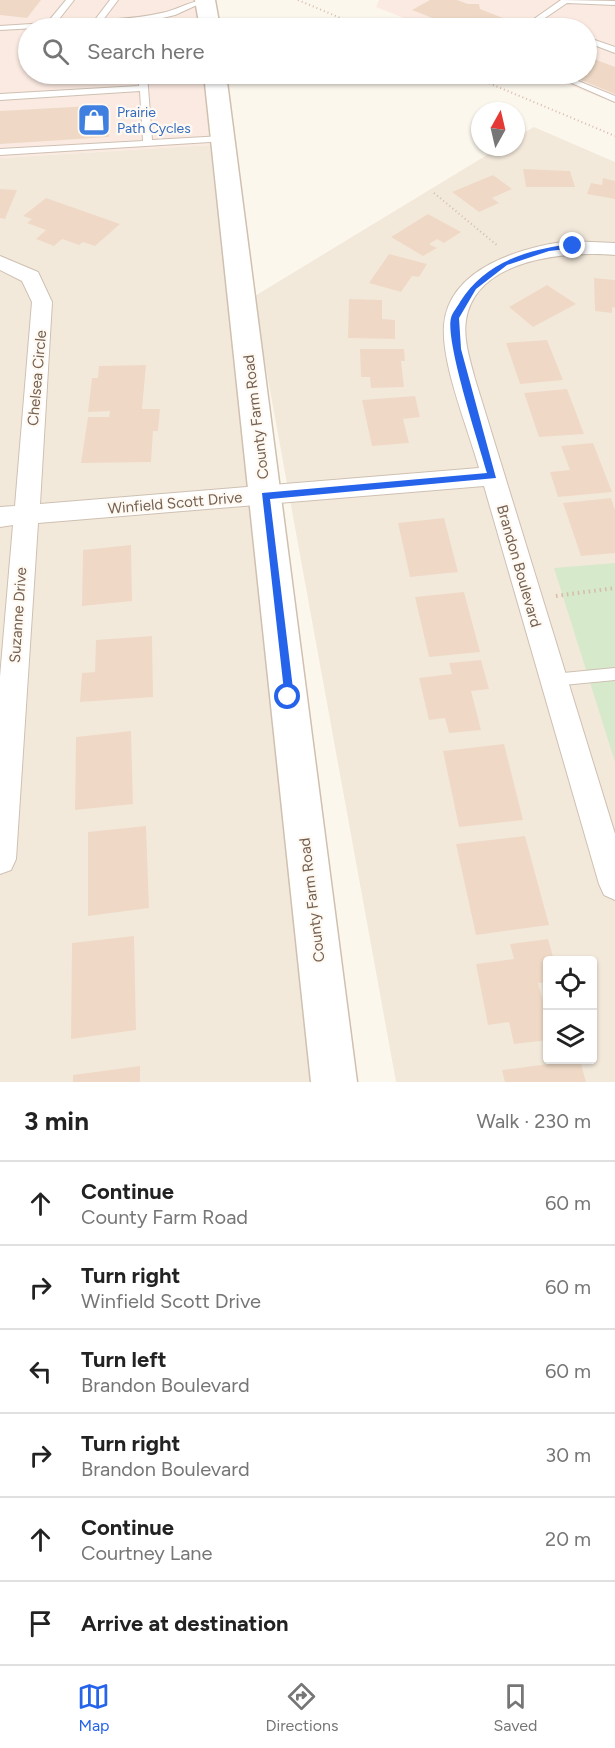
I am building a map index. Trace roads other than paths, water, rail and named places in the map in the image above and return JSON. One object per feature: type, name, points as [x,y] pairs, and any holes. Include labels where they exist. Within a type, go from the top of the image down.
[{"type":"main road","points":[[205,0],[208,18]]},
{"type":"main road","name":"County Farm Road","points":[[216,84],[334,1082]]},
{"type":"street","name":"Brandon Boulevard","points":[[615,249],[573,246],[548,249],[510,261],[473,288],[455,318],[457,349],[615,884]]},
{"type":"street","name":"Chelsea Circle","points":[[0,262],[31,277],[42,302],[13,516]]},
{"type":"street","name":"Winfield Scott Drive","points":[[13,516],[493,476]]},
{"type":"street","name":"Suzanne Drive","points":[[0,860],[13,516]]},
{"type":"lane","points":[[56,18],[70,0]]},
{"type":"lane","points":[[101,18],[114,0]]},
{"type":"lane","points":[[158,18],[205,0]]},
{"type":"lane","points":[[552,0],[615,3]]},
{"type":"lane","points":[[540,18],[565,1]]},
{"type":"lane","points":[[0,28],[18,27]]},
{"type":"lane","points":[[597,43],[615,50]]},
{"type":"lane","points":[[144,84],[148,144]]},
{"type":"lane","points":[[579,84],[615,99]]},
{"type":"lane","points":[[0,98],[144,88]]},
{"type":"lane","points":[[0,152],[223,139]]},
{"type":"lane","points":[[553,680],[615,674]]},
{"type":"place","name":"Prairie Path Cycles","points":[[94,120]]}]
